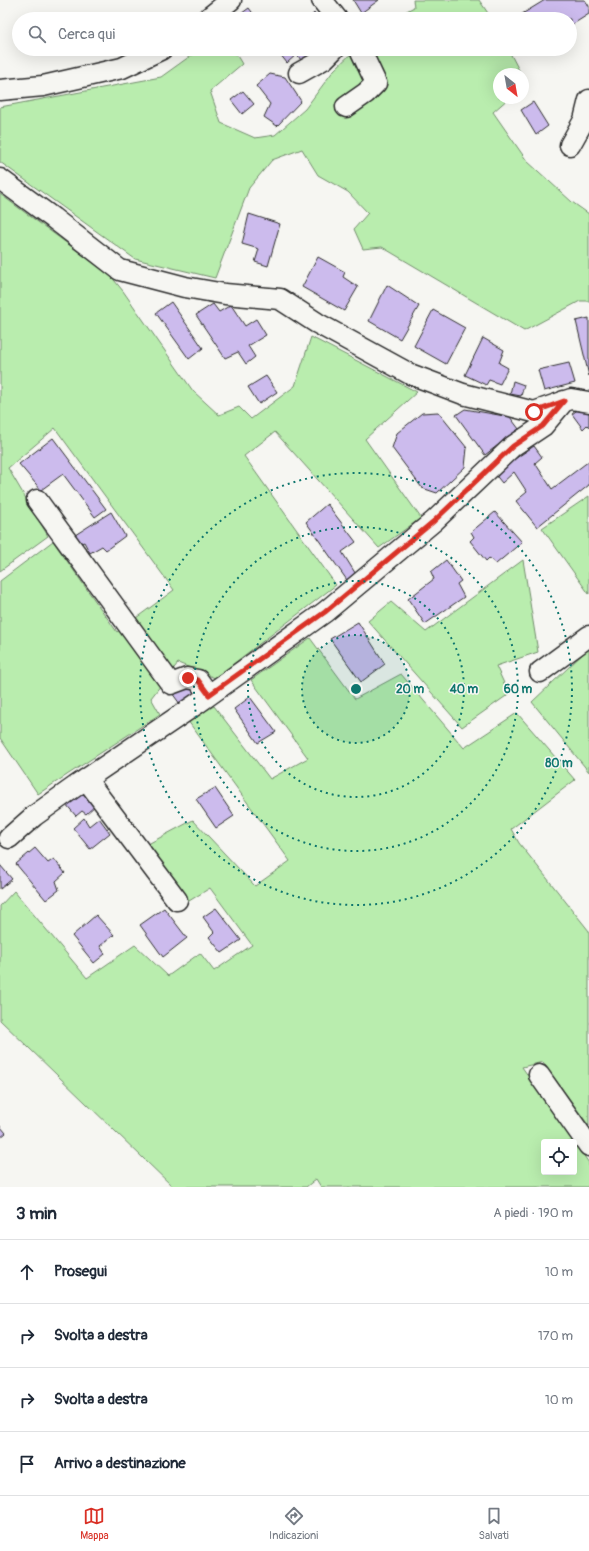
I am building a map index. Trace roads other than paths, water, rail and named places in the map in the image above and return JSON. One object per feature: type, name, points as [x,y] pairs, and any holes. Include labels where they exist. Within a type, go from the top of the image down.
[{"type":"street","points":[[216,12],[231,0]]},
{"type":"street","points":[[322,0],[331,12]]},
{"type":"street","points":[[0,90],[43,86],[122,68],[147,56]]},
{"type":"street","points":[[299,73],[327,56]]},
{"type":"street","points":[[346,106],[366,93],[376,83],[363,56]]},
{"type":"street","points":[[570,144],[584,120],[589,100]]},
{"type":"street","points":[[0,179],[120,270],[185,287],[225,294],[280,299],[317,324],[410,374],[463,394],[534,412],[571,399],[589,402]]},
{"type":"street","points":[[9,838],[34,816],[209,695],[330,608],[434,521],[513,446],[543,426],[564,401]]},
{"type":"street","points":[[37,500],[171,684],[188,678],[198,680],[209,695]]},
{"type":"street","points":[[540,672],[589,636]]},
{"type":"street","points":[[86,779],[177,900]]},
{"type":"street","points":[[539,1075],[589,1146]]}]
